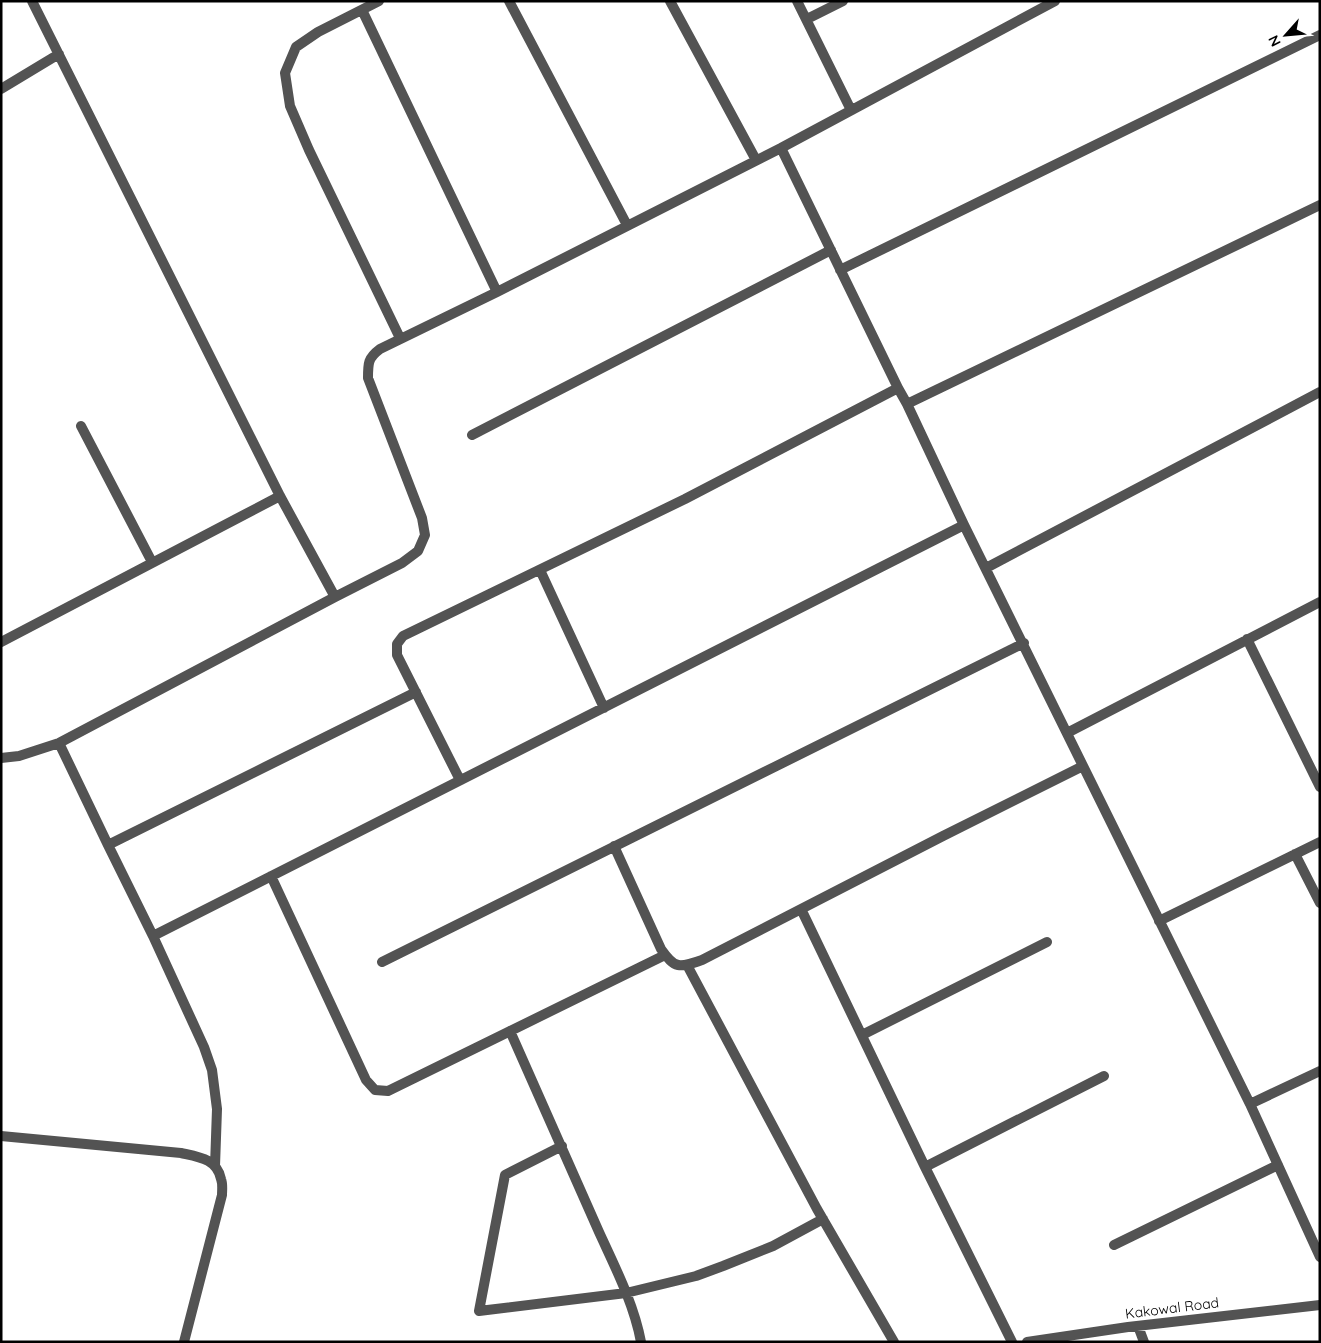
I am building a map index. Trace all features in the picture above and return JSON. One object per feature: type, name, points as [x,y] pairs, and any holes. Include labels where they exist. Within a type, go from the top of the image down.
[{"type":"street","points":[[32,1],[280,496],[335,597]]},
{"type":"street","points":[[379,1],[318,32],[296,48],[285,72],[290,106],[309,150],[400,338]]},
{"type":"street","points":[[510,1],[627,225]]},
{"type":"street","points":[[670,1],[756,160]]},
{"type":"street","points":[[797,1],[851,110]]},
{"type":"street","points":[[806,19],[843,1]]},
{"type":"street","points":[[1,758],[19,756],[59,743],[402,563],[418,551],[425,535],[422,518],[368,378],[368,365],[371,356],[380,348],[498,292],[781,148],[1055,1]]},
{"type":"street","points":[[362,10],[498,292]]},
{"type":"street","points":[[840,270],[1320,35]]},
{"type":"street","points":[[1,89],[59,54]]},
{"type":"street","points":[[781,148],[907,404],[964,525],[1024,643],[1250,1104],[1320,1257]]},
{"type":"street","points":[[907,404],[1320,205]]},
{"type":"street","points":[[472,435],[831,250]]},
{"type":"street","points":[[460,780],[397,655],[397,644],[403,636],[685,498],[898,388]]},
{"type":"street","points":[[986,568],[1320,392]]},
{"type":"street","points":[[81,426],[152,562]]},
{"type":"street","points":[[1,642],[280,496]]},
{"type":"street","points":[[154,936],[964,525]]},
{"type":"street","points":[[540,570],[604,708]]},
{"type":"street","points":[[1067,733],[1320,602]]},
{"type":"street","points":[[1248,639],[1320,787]]},
{"type":"street","points":[[382,962],[1024,643]]},
{"type":"street","points":[[108,845],[416,692]]},
{"type":"street","points":[[59,743],[154,936],[204,1047],[212,1070],[217,1109],[216,1166],[222,1179],[222,1195],[184,1342]]},
{"type":"street","points":[[614,846],[661,949],[668,960],[677,965],[687,965],[702,960],[1083,766]]},
{"type":"street","points":[[1159,921],[1320,842]]},
{"type":"street","points":[[1295,854],[1320,903]]},
{"type":"street","points":[[271,876],[366,1080],[375,1090],[388,1091],[665,955]]},
{"type":"street","points":[[801,909],[925,1167],[1012,1342]]},
{"type":"street","points":[[862,1035],[1047,942]]},
{"type":"street","points":[[687,965],[823,1219],[894,1342]]},
{"type":"street","points":[[510,1031],[626,1293],[640,1333],[641,1342]]},
{"type":"street","points":[[1250,1104],[1320,1071]]},
{"type":"street","points":[[925,1167],[1104,1076]]},
{"type":"street","points":[[1,1136],[181,1153],[203,1158],[216,1166]]},
{"type":"street","points":[[562,1146],[505,1175],[479,1311],[626,1293],[696,1276],[774,1246],[823,1219]]},
{"type":"street","points":[[1114,1245],[1278,1165]]},
{"type":"street","name":"Kakowal Road","points":[[1027,1342],[1138,1326],[1320,1305]]},
{"type":"street","points":[[1138,1326],[1144,1342]]}]
